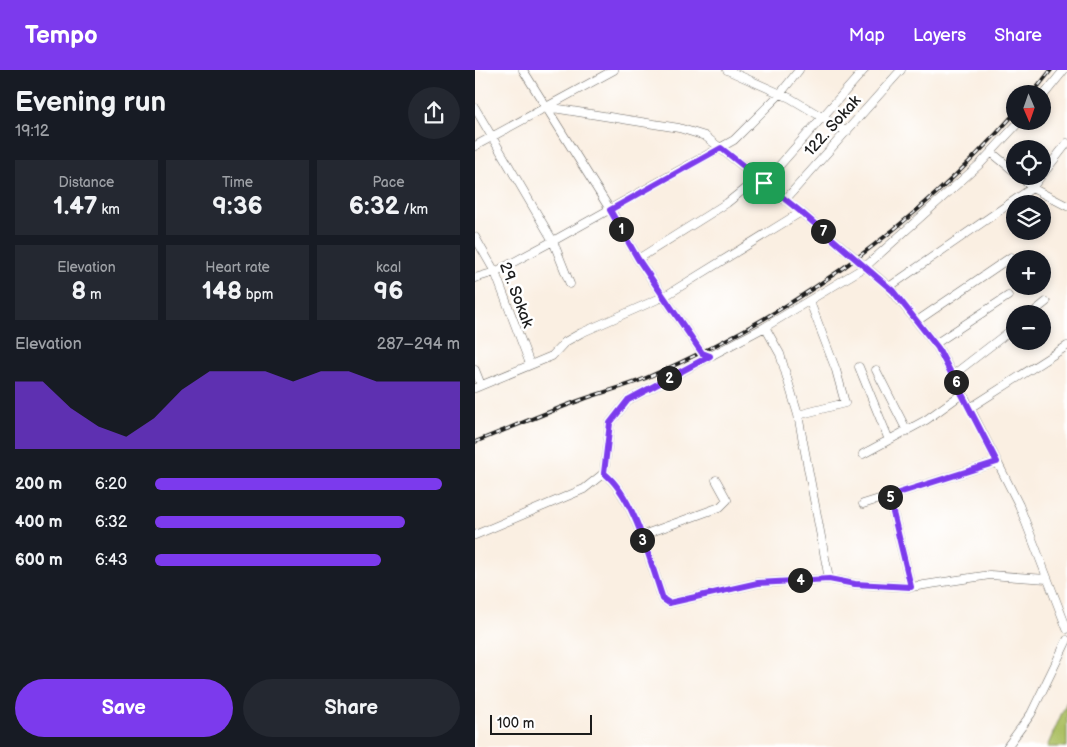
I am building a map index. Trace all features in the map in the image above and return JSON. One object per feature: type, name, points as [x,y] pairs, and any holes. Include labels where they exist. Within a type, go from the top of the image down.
[{"type":"street","points":[[523,70],[610,210],[638,259],[702,353],[710,356]]},
{"type":"street","points":[[475,146],[547,109],[614,70]]},
{"type":"street","points":[[727,70],[780,94],[847,132]]},
{"type":"street","points":[[475,278],[495,272],[734,140],[780,94],[799,70]]},
{"type":"street","points":[[638,259],[761,181],[864,70]]},
{"type":"street","name":"122. Sokak","points":[[785,200],[901,70]]},
{"type":"street","points":[[1051,86],[1064,70]]},
{"type":"street","points":[[475,108],[553,241],[570,284]]},
{"type":"street","points":[[547,109],[553,108],[679,128],[705,136],[801,212],[889,287],[935,344],[953,375],[1019,505],[1067,629]]},
{"type":"street","points":[[1012,130],[991,152],[865,267],[765,327],[628,400],[610,423],[604,473],[623,497],[640,536],[663,599],[669,603],[758,583],[829,579],[855,584],[911,587],[990,575],[1047,579]]},
{"type":"street","points":[[1051,163],[1067,143]]},
{"type":"street","points":[[991,152],[1006,164]]},
{"type":"street","points":[[1029,185],[1067,206]]},
{"type":"street","points":[[889,287],[1034,185]]},
{"type":"street","points":[[475,370],[478,386],[552,356],[565,342],[665,296],[801,212]]},
{"type":"street","name":"29. Sokak","points":[[475,237],[495,272],[530,364]]},
{"type":"street","points":[[917,321],[1006,260]]},
{"type":"street","points":[[935,344],[1008,296]]},
{"type":"street","points":[[798,415],[845,403],[836,370],[809,302]]},
{"type":"street","points":[[1042,305],[1046,302]]},
{"type":"street","points":[[765,327],[780,354],[798,415],[829,579]]},
{"type":"street","points":[[953,375],[1006,335]]},
{"type":"street","points":[[970,408],[1067,346]]},
{"type":"street","points":[[859,367],[889,440]]},
{"type":"street","points":[[876,370],[907,430]]},
{"type":"street","points":[[863,454],[907,430],[962,394]]},
{"type":"street","points":[[863,504],[997,462]]},
{"type":"street","points":[[475,534],[584,488],[604,473]]},
{"type":"street","points":[[640,536],[720,507],[727,500],[716,480]]},
{"type":"street","points":[[889,496],[911,587]]},
{"type":"street","points":[[1007,747],[1031,714],[1067,640]]},
{"type":"green space","points":[[1067,701],[1067,747],[1047,747]]},
{"type":"railway","points":[[1039,85],[1051,70]]},
{"type":"railway","points":[[475,442],[589,397],[646,378],[698,354],[798,298],[890,232],[934,195],[1006,122]]},
{"type":"route","points":[[721,148],[764,183],[801,212],[893,291],[938,348],[997,462],[889,496],[911,587],[855,584],[829,579],[758,583],[669,603],[663,599],[640,536],[640,530],[623,497],[604,473],[610,423],[628,400],[710,356],[702,353],[638,259],[610,210],[721,148]]}]
